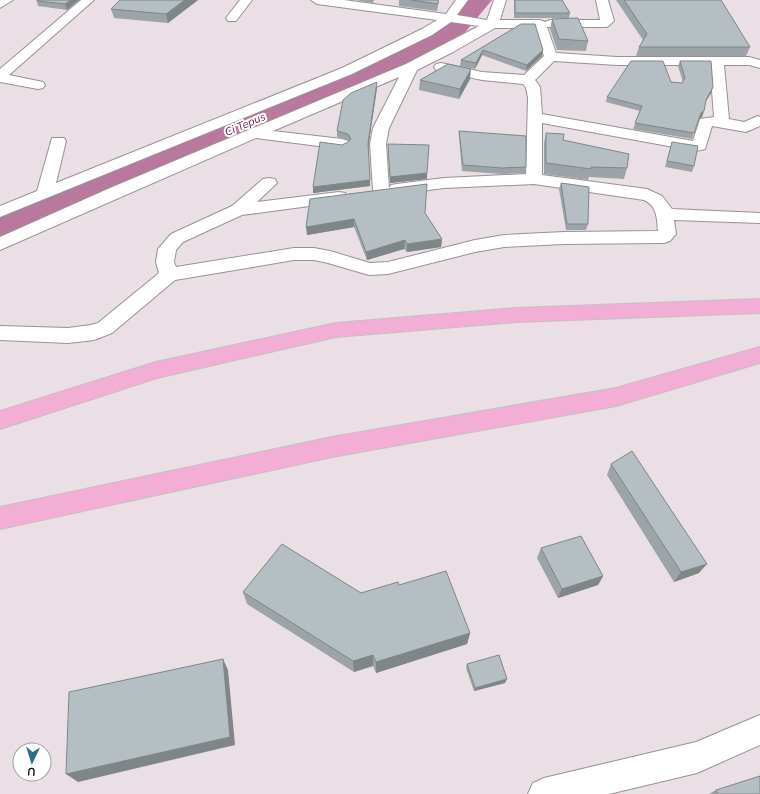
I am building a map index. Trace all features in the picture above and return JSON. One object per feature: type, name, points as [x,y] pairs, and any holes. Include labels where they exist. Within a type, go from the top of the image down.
[{"type":"highway","points":[[0,420],[156,370],[336,330],[516,315],[760,306]]},
{"type":"highway","points":[[0,518],[332,447],[616,397],[760,355]]},
{"type":"street","points":[[0,4],[7,0]]},
{"type":"street","points":[[0,77],[88,0]]},
{"type":"street","points":[[232,18],[246,0]]},
{"type":"street","points":[[317,0],[454,18],[488,24],[603,24],[608,22],[602,0]]},
{"type":"street","points":[[0,212],[194,135],[347,71],[454,18],[462,0]]},
{"type":"street","points":[[0,244],[116,192],[257,133],[448,49],[488,24],[500,0]]},
{"type":"street","points":[[540,24],[551,57]]},
{"type":"street","points":[[752,51],[760,64]]},
{"type":"street","points":[[527,80],[551,57],[668,62],[749,61],[760,64]]},
{"type":"street","points":[[717,61],[722,122]]},
{"type":"street","points":[[668,62],[673,76]]},
{"type":"street","points":[[416,64],[482,76],[527,80],[533,87],[534,179]]},
{"type":"street","points":[[381,191],[378,144],[381,128],[416,64]]},
{"type":"street","points":[[0,77],[38,86]]},
{"type":"street","points":[[534,117],[696,146],[699,146],[705,122],[722,122],[746,127],[758,121]]},
{"type":"street","points":[[257,133],[342,144]]},
{"type":"street","points":[[45,193],[58,141]]},
{"type":"street","points":[[0,333],[79,336],[95,333],[105,328],[170,275],[294,254],[324,256],[369,269],[388,268],[475,246],[504,241],[564,238],[656,238],[664,237],[667,234],[665,214],[661,203],[655,198],[641,193],[534,179],[444,182],[238,210]]},
{"type":"street","points":[[170,275],[165,262],[167,249],[177,238],[238,210],[269,183]]},
{"type":"street","points":[[665,214],[760,218]]},
{"type":"street","points":[[544,794],[697,757],[760,730]]},
{"type":"building","points":[[37,0],[71,0],[65,4]]},
{"type":"building","points":[[120,0],[185,0],[166,14],[111,9]]},
{"type":"building","points":[[411,0],[438,0],[438,4]]},
{"type":"building","points":[[515,0],[562,0],[570,13],[515,13]]},
{"type":"building","points":[[624,0],[721,0],[750,47],[639,47],[647,34]]},
{"type":"building","points":[[578,18],[588,41],[559,39],[552,19]]},
{"type":"building","points":[[521,24],[535,24],[543,50],[527,65],[483,50],[476,63],[461,60]]},
{"type":"building","points":[[631,61],[663,61],[671,82],[682,83],[685,78],[680,61],[711,61],[713,87],[706,100],[704,111],[701,113],[694,133],[635,123],[642,106],[607,97]]},
{"type":"building","points":[[448,64],[471,69],[460,89],[420,80]]},
{"type":"building","points":[[377,82],[368,143],[370,180],[313,187],[320,142],[342,145],[351,139],[348,134],[337,131],[343,100],[351,93]]},
{"type":"building","points":[[459,131],[526,136],[526,167],[502,168],[463,165]]},
{"type":"building","points":[[546,133],[564,134],[563,140],[629,154],[627,168],[591,167],[591,169],[546,163]]},
{"type":"building","points":[[672,142],[698,146],[694,166],[667,161]]},
{"type":"building","points":[[388,144],[429,145],[427,173],[390,177]]},
{"type":"building","points":[[561,183],[589,187],[588,224],[567,224]]},
{"type":"building","points":[[427,184],[425,213],[442,239],[407,244],[405,240],[366,252],[354,219],[306,227],[310,199]]},
{"type":"building","points":[[632,451],[707,564],[681,572],[611,464]]},
{"type":"building","points":[[581,536],[603,576],[562,589],[541,548]]},
{"type":"building","points":[[282,544],[361,593],[398,582],[399,585],[446,571],[470,633],[376,662],[373,655],[353,661],[243,592]]},
{"type":"building","points":[[499,655],[507,679],[475,688],[467,664]]},
{"type":"building","points":[[223,659],[230,737],[66,774],[69,692]]},
{"type":"building","points":[[760,776],[760,794],[718,794],[716,790]]},
{"type":"waterway","name":"Ci Tepus","points":[[0,228],[359,76],[445,35],[476,0]]}]
